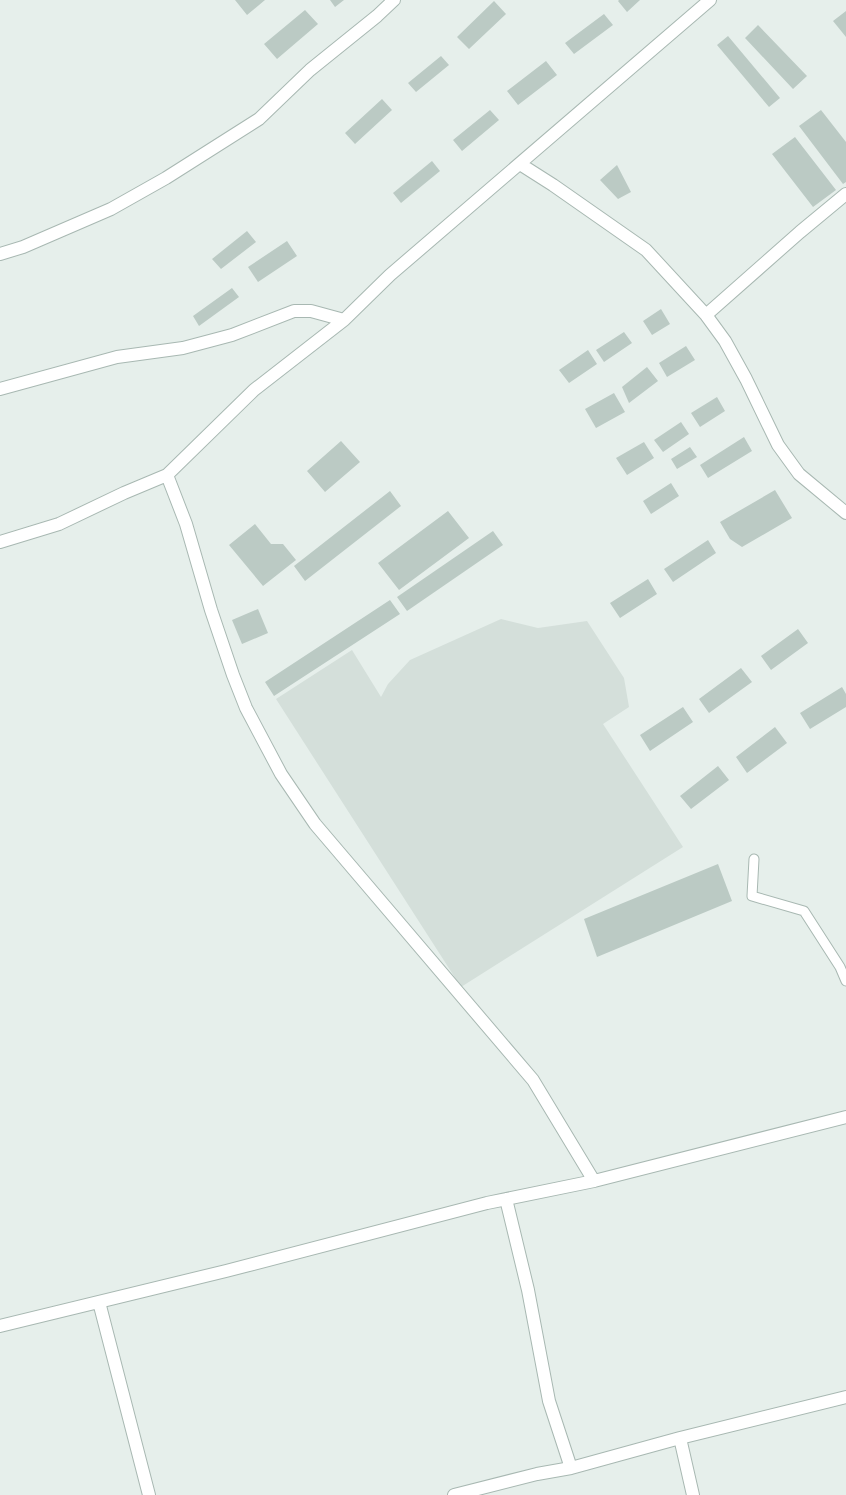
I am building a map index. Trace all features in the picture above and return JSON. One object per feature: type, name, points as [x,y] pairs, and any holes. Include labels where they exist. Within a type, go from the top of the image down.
[{"type":"street","points":[[0,254],[23,247],[111,209],[166,178],[258,119],[310,70],[377,16],[394,0]]},
{"type":"street","points":[[0,542],[59,524],[124,493],[167,475],[254,390],[344,320],[390,276],[710,0]]},
{"type":"street","points":[[520,164],[553,184],[646,250],[706,315],[725,341],[778,445],[799,474],[846,513]]},
{"type":"street","points":[[706,315],[800,232],[846,194]]},
{"type":"street","points":[[0,389],[117,357],[182,348],[232,335],[294,311],[311,311],[344,320]]},
{"type":"street","points":[[167,475],[186,524],[211,610],[233,675],[246,708],[281,774],[316,824],[533,1080],[594,1181]]},
{"type":"street","points":[[0,1326],[506,1199],[594,1181],[846,1117]]},
{"type":"street","points":[[506,1199],[528,1290],[549,1401],[571,1468]]},
{"type":"street","points":[[99,1302],[149,1495]]},
{"type":"street","points":[[454,1495],[536,1474],[571,1468],[680,1438],[846,1397]]},
{"type":"street","points":[[680,1438],[693,1495]]},
{"type":"lane","points":[[754,859],[752,896],[804,911],[840,967],[846,981]]},
{"type":"shaded area","points":[[501,619],[538,628],[587,621],[624,678],[629,707],[603,724],[683,847],[461,987],[276,699],[352,650],[381,697],[388,684],[410,660]]},
{"type":"building","points":[[235,0],[265,0],[247,15]]},
{"type":"building","points":[[330,0],[344,0],[335,7]]},
{"type":"building","points":[[640,0],[627,12],[618,1]]},
{"type":"building","points":[[494,1],[506,14],[469,49],[457,37]]},
{"type":"building","points":[[305,10],[318,24],[277,59],[264,44]]},
{"type":"building","points":[[846,11],[846,37],[833,21]]},
{"type":"building","points":[[604,14],[613,25],[574,54],[565,43]]},
{"type":"building","points":[[758,25],[807,76],[793,89],[745,38]]},
{"type":"building","points":[[728,36],[780,98],[769,107],[717,45]]},
{"type":"building","points":[[441,56],[449,65],[416,92],[408,83]]},
{"type":"building","points":[[546,61],[557,75],[518,105],[507,91]]},
{"type":"building","points":[[382,99],[392,110],[355,144],[345,133]]},
{"type":"building","points":[[490,110],[499,120],[462,151],[453,140]]},
{"type":"building","points":[[821,110],[846,142],[846,182],[843,184],[799,126]]},
{"type":"building","points":[[795,137],[836,190],[813,207],[772,154]]},
{"type":"building","points":[[432,161],[440,171],[401,203],[393,193]]},
{"type":"building","points":[[617,165],[631,192],[618,199],[600,180]]},
{"type":"building","points":[[247,231],[256,242],[221,269],[212,259]]},
{"type":"building","points":[[287,241],[297,256],[258,282],[248,267]]},
{"type":"building","points":[[232,288],[239,297],[199,326],[193,316]]},
{"type":"building","points":[[661,309],[670,324],[652,335],[643,321]]},
{"type":"building","points":[[624,332],[632,343],[604,362],[596,350]]},
{"type":"building","points":[[686,346],[695,360],[667,377],[659,363]]},
{"type":"building","points":[[588,350],[597,364],[569,383],[559,370]]},
{"type":"building","points":[[647,367],[658,381],[629,403],[622,387]]},
{"type":"building","points":[[614,393],[625,412],[596,428],[585,409]]},
{"type":"building","points":[[717,397],[725,411],[700,427],[691,413]]},
{"type":"building","points":[[681,422],[689,434],[663,452],[654,440]]},
{"type":"building","points":[[744,437],[752,451],[708,478],[700,465]]},
{"type":"building","points":[[341,441],[360,462],[325,492],[307,471]]},
{"type":"building","points":[[644,442],[654,458],[627,475],[616,458]]},
{"type":"building","points":[[690,447],[697,457],[677,469],[671,459]]},
{"type":"building","points":[[671,483],[679,496],[651,514],[643,501]]},
{"type":"building","points":[[775,490],[792,518],[742,547],[730,539],[720,522]]},
{"type":"building","points":[[390,491],[401,506],[305,581],[294,566]]},
{"type":"building","points":[[448,511],[469,538],[399,590],[378,563]]},
{"type":"building","points":[[255,524],[271,544],[283,544],[296,560],[263,586],[229,545]]},
{"type":"building","points":[[493,531],[503,545],[407,611],[397,597]]},
{"type":"building","points":[[708,540],[716,553],[673,582],[664,569]]},
{"type":"building","points":[[648,579],[657,594],[620,618],[610,603]]},
{"type":"building","points":[[390,600],[400,614],[274,696],[265,682]]},
{"type":"building","points":[[258,609],[268,633],[242,644],[232,620]]},
{"type":"building","points":[[798,629],[808,643],[771,670],[761,656]]},
{"type":"building","points":[[741,668],[752,682],[709,713],[699,699]]},
{"type":"building","points":[[842,687],[846,694],[846,707],[810,729],[800,713]]},
{"type":"building","points":[[683,707],[693,722],[650,751],[640,735]]},
{"type":"building","points":[[775,727],[787,743],[747,773],[736,757]]},
{"type":"building","points":[[718,766],[729,780],[691,809],[680,796]]},
{"type":"building","points":[[718,864],[732,901],[597,957],[584,919]]}]
